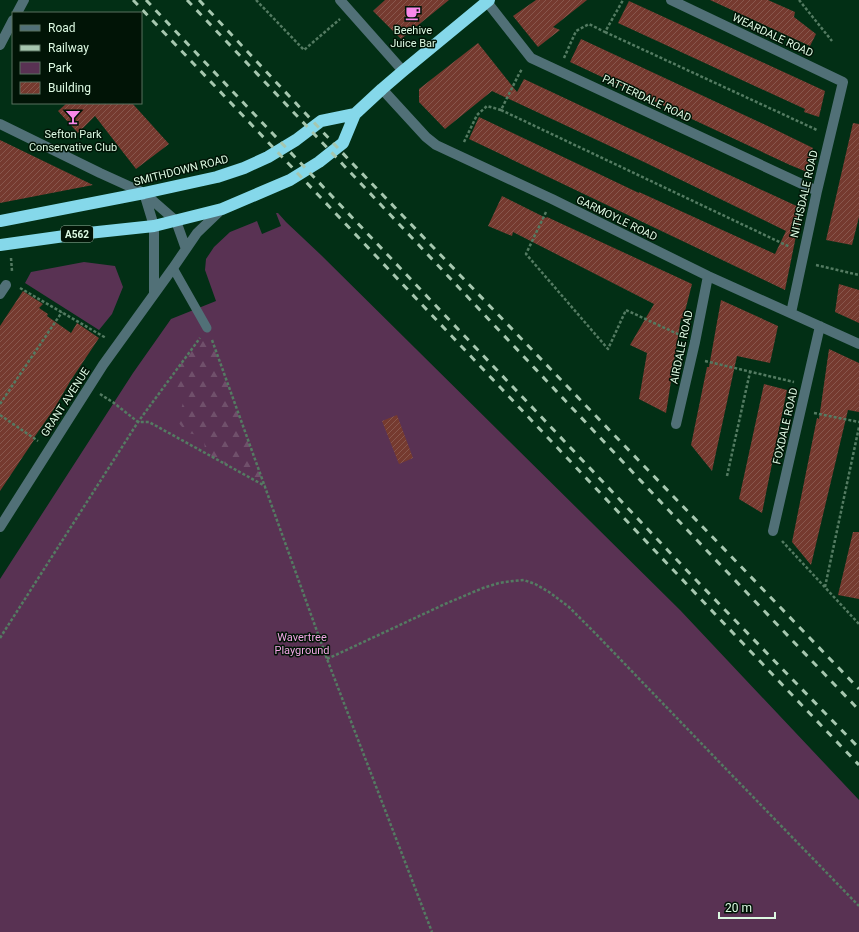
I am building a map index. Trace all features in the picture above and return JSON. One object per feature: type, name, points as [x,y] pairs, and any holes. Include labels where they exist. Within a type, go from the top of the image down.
[{"type":"highway","name":"A562","points":[[4,244],[154,226],[222,209],[290,180],[319,162],[343,143],[355,114],[403,71],[488,1]]},
{"type":"highway","name":"SMITHDOWN ROAD","points":[[0,221],[217,177],[244,168],[268,157],[296,140],[321,121],[355,114]]},
{"type":"street","points":[[18,12],[24,0]]},
{"type":"street","points":[[340,0],[403,71]]},
{"type":"street","name":"WEARDALE ROAD","points":[[672,0],[843,82]]},
{"type":"street","name":"PATTERDALE ROAD","points":[[488,1],[531,58],[817,191]]},
{"type":"street","points":[[0,45],[12,22]]},
{"type":"street","name":"NITHSDALE ROAD","points":[[791,313],[817,191],[843,82]]},
{"type":"street","name":"GARMOYLE ROAD","points":[[382,89],[426,137],[436,145],[552,199],[708,276],[859,344]]},
{"type":"street","points":[[0,124],[144,193],[176,221],[186,249]]},
{"type":"street","points":[[144,193],[154,226],[154,293]]},
{"type":"street","name":"GRANT AVENUE","points":[[0,527],[117,345],[197,233],[222,209]]},
{"type":"street","name":"AIRDALE ROAD","points":[[676,424],[695,342],[708,276]]},
{"type":"street","name":"FOXDALE ROAD","points":[[773,531],[820,326]]},
{"type":"lane","points":[[173,268],[207,328]]},
{"type":"path","points":[[256,0],[304,50],[349,10]]},
{"type":"path","points":[[605,32],[623,0]]},
{"type":"path","points":[[799,0],[832,41]]},
{"type":"path","points":[[558,70],[576,31],[590,24],[830,136]]},
{"type":"path","points":[[501,110],[519,74],[531,58]]},
{"type":"path","points":[[458,155],[477,115],[487,106],[501,110],[803,258],[859,275]]},
{"type":"path","points":[[552,199],[526,254],[608,349],[626,310],[695,342]]},
{"type":"path","points":[[3,289],[12,271],[4,244]]},
{"type":"path","points":[[3,289],[18,287],[117,345]]},
{"type":"path","points":[[0,404],[62,312]]},
{"type":"path","points":[[0,638],[138,422],[207,328]]},
{"type":"path","points":[[207,328],[327,659],[432,932]]},
{"type":"path","points":[[691,358],[806,385]]},
{"type":"path","points":[[727,476],[750,372]]},
{"type":"path","points":[[89,387],[114,403],[138,422],[149,422],[265,486]]},
{"type":"path","points":[[801,410],[859,422]]},
{"type":"path","points":[[0,415],[49,449]]},
{"type":"path","points":[[825,587],[859,427]]},
{"type":"path","points":[[773,531],[859,624]]},
{"type":"path","points":[[327,659],[482,588],[498,583],[524,580],[539,585],[568,607],[596,634],[859,906]]},
{"type":"green space","name":"Wavertree Playground","points":[[276,213],[278,213],[321,255],[680,610],[859,800],[859,932],[0,932],[0,579],[133,373],[171,319],[216,301],[205,270],[206,259],[214,247],[230,232],[257,221],[262,234],[281,226]]},
{"type":"green space","points":[[84,262],[115,266],[123,287],[112,314],[99,330],[25,283],[31,272]]},
{"type":"green space","points":[[207,328],[265,486],[205,453],[204,436],[187,433],[178,422],[185,397],[175,389],[175,372]]},
{"type":"building","points":[[385,0],[449,0],[401,39],[373,11]]},
{"type":"building","points":[[536,0],[587,0],[553,27],[560,30],[538,47],[513,16]]},
{"type":"building","points":[[710,0],[768,0],[795,12],[794,17],[816,34],[810,46]]},
{"type":"building","points":[[629,1],[825,91],[819,117],[804,112],[805,109],[618,23]]},
{"type":"building","points":[[581,39],[813,148],[807,172],[570,62]]},
{"type":"building","points":[[478,43],[517,92],[524,79],[801,208],[797,236],[785,290],[469,139],[479,117],[639,193],[775,254],[786,231],[644,162],[492,91],[445,129],[419,102],[419,89]]},
{"type":"building","points":[[66,104],[133,104],[169,144],[136,169],[95,116],[78,133],[58,111]]},
{"type":"building","points":[[853,123],[859,124],[859,217],[852,245],[826,240]]},
{"type":"building","points":[[0,140],[93,185],[0,203]]},
{"type":"building","points":[[502,196],[546,218],[547,217],[692,284],[683,319],[681,318],[666,413],[639,399],[647,353],[630,345],[654,304],[513,232],[512,236],[488,226]]},
{"type":"building","points":[[839,284],[859,290],[859,323],[835,312]]},
{"type":"building","points":[[23,291],[43,304],[39,308],[48,314],[47,316],[71,333],[77,323],[99,338],[0,491],[0,326]]},
{"type":"building","points":[[721,300],[778,326],[770,363],[737,356],[712,471],[691,445],[707,367],[709,367]]},
{"type":"building","points":[[829,349],[859,363],[859,412],[848,410],[811,565],[792,542],[817,418],[819,419]]},
{"type":"building","points":[[764,384],[787,390],[762,513],[739,499]]},
{"type":"building","points":[[397,415],[413,458],[399,464],[382,421]]},
{"type":"building","points":[[853,532],[859,532],[859,599],[838,595]]},
{"type":"railway","points":[[133,0],[859,765]]},
{"type":"railway","points":[[146,0],[695,579],[859,748]]},
{"type":"railway","points":[[187,0],[859,710]]},
{"type":"railway","points":[[199,0],[352,163],[859,689]]},
{"type":"place","name":"Beehive Juice Bar","points":[[413,13]]},
{"type":"place","name":"Sefton Park Conservative Club","points":[[73,117]]}]
